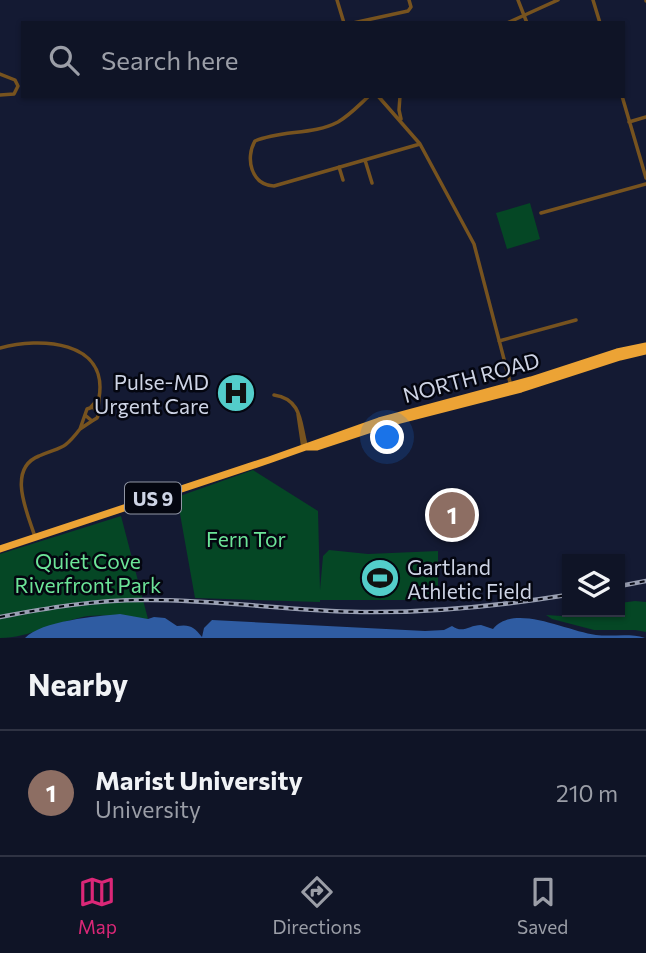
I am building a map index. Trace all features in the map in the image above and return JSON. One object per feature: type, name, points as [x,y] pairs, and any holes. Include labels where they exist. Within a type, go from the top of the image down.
[{"type":"highway","name":"NORTH ROAD","points":[[512,388],[617,352],[646,346]]},
{"type":"highway","name":"NORTH ROAD","points":[[0,549],[305,448],[315,442],[384,419],[512,388],[646,351]]},
{"type":"street","points":[[337,0],[343,21]]},
{"type":"street","points":[[362,21],[410,10],[409,0]]},
{"type":"street","points":[[517,0],[526,21]]},
{"type":"street","points":[[511,21],[558,0]]},
{"type":"street","points":[[593,0],[599,21]]},
{"type":"street","points":[[0,74],[15,80],[18,88],[14,94],[0,95]]},
{"type":"street","points":[[367,98],[337,122],[255,141],[250,152],[255,176],[274,186],[420,144]]},
{"type":"street","points":[[380,98],[420,144],[474,244],[512,388]]},
{"type":"street","points":[[400,98],[399,113],[405,126]]},
{"type":"street","points":[[623,98],[646,178]]},
{"type":"street","points":[[629,122],[646,117]]},
{"type":"street","points":[[365,160],[372,183]]},
{"type":"street","points":[[339,167],[343,180]]},
{"type":"street","points":[[541,213],[646,184]]},
{"type":"street","points":[[499,341],[576,320]]},
{"type":"street","points":[[0,348],[41,341],[60,345],[87,358],[97,370],[100,383],[97,418],[80,429],[62,449],[32,460],[23,472],[22,494],[35,537]]},
{"type":"street","points":[[274,395],[289,399],[299,412],[305,448]]},
{"type":"street","points":[[80,429],[87,409],[99,398]]},
{"type":"street","points":[[91,407],[99,411]]},
{"type":"street","points":[[85,415],[92,421]]},
{"type":"green space","points":[[530,203],[540,239],[507,249],[496,213]]},
{"type":"green space","name":"Fern Tor","points":[[253,470],[318,511],[320,590],[323,556],[329,550],[368,554],[438,551],[438,600],[320,602],[195,598],[177,497]]},
{"type":"green space","name":"Quiet Cove Riverfront Park","points":[[121,516],[148,619],[88,616],[22,635],[0,638],[0,554]]},
{"type":"green space","points":[[625,602],[646,602],[646,632],[594,630],[546,615],[625,617]]},
{"type":"water","points":[[120,614],[148,619],[165,618],[177,626],[191,627],[202,637],[204,628],[212,620],[425,631],[444,630],[452,626],[463,629],[477,625],[493,629],[514,618],[527,618],[584,633],[645,638],[25,638],[56,623]]},
{"type":"railway","points":[[625,585],[646,581]]},
{"type":"railway","points":[[0,617],[71,605],[125,600],[197,601],[387,612],[464,608],[562,596]]},
{"type":"place","name":"Pulse-MD Urgent Care","points":[[236,393]]},
{"type":"place","name":"Marist University","points":[[452,515]]},
{"type":"place","name":"Gartland Athletic Field","points":[[380,578]]}]
